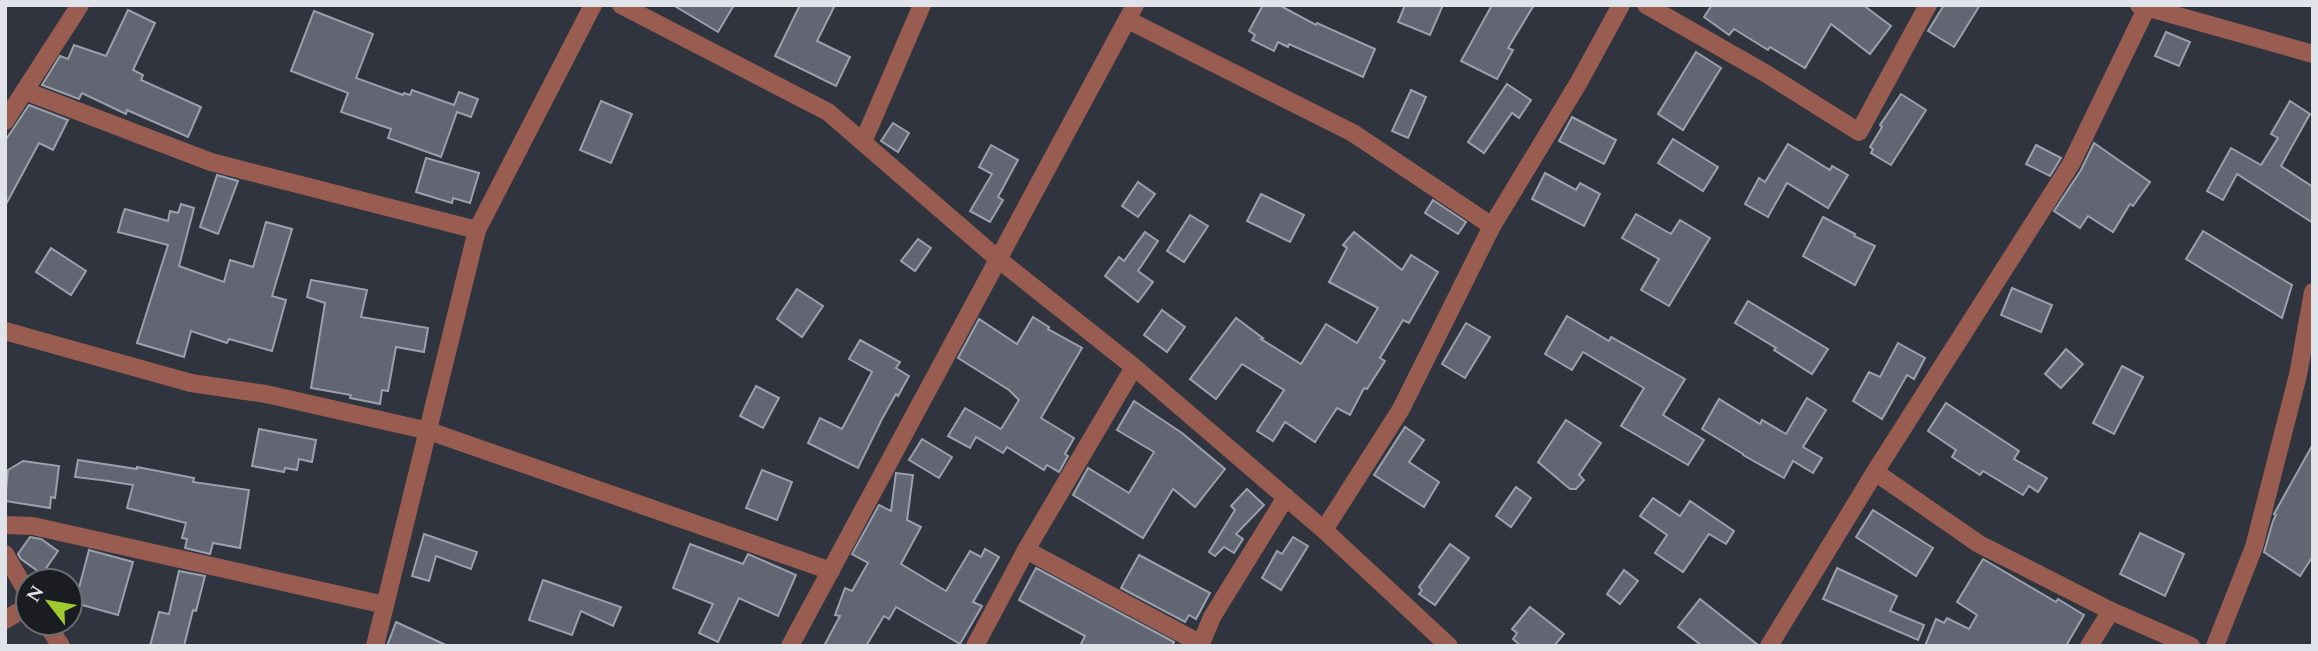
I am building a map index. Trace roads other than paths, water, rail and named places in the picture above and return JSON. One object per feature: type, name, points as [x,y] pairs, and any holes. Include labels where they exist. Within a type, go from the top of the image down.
[{"type":"street","points":[[5,121],[80,5]]},
{"type":"street","points":[[621,5],[828,112],[998,259],[1134,367],[1286,497],[1449,646]]},
{"type":"street","points":[[863,142],[922,5]]},
{"type":"street","points":[[1324,530],[1401,409],[1492,226],[1622,5]]},
{"type":"street","points":[[1646,5],[1765,73],[1858,132],[1928,5]]},
{"type":"street","points":[[375,646],[477,230],[592,6]]},
{"type":"street","points":[[1769,646],[1875,472],[2071,164],[2145,6],[2313,54]]},
{"type":"street","points":[[790,646],[1132,13],[1353,133],[1492,226]]},
{"type":"street","points":[[25,91],[211,162],[477,230]]},
{"type":"street","points":[[2215,646],[2254,547],[2298,375],[2313,292]]},
{"type":"street","points":[[5,331],[191,383],[266,394],[429,431],[831,570]]},
{"type":"street","points":[[975,646],[1026,550],[1134,367]]},
{"type":"street","points":[[1875,472],[1979,544],[2111,611],[2191,646]]},
{"type":"street","points":[[1026,550],[1201,645],[1212,617],[1286,497]]},
{"type":"street","points":[[5,525],[33,526],[385,605]]},
{"type":"street","points":[[5,554],[14,570]]},
{"type":"street","points":[[2089,646],[2111,611]]}]
